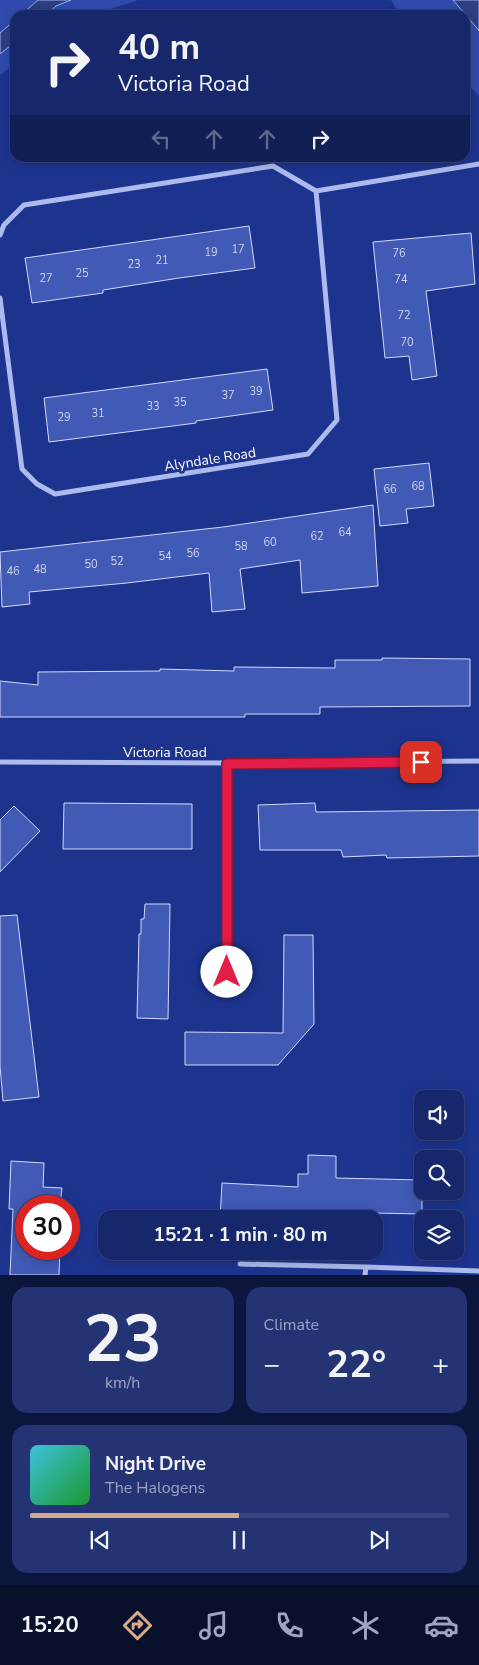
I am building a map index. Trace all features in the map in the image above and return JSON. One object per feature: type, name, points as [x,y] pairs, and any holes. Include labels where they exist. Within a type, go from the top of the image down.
[{"type":"street","points":[[0,235],[4,225],[24,205],[273,166],[316,190],[479,164]]},
{"type":"street","name":"Alyndale Road","points":[[0,298],[22,469],[37,484],[55,494],[308,454],[337,420],[316,190]]},
{"type":"street","name":"Victoria Road","points":[[0,762],[227,764],[479,761]]},
{"type":"street","points":[[227,764],[227,972]]},
{"type":"street","points":[[240,1264],[479,1270]]},
{"type":"street","points":[[366,1267],[366,1275]]},
{"type":"shaded area","points":[[0,0],[38,0],[27,10],[10,10],[10,24],[0,33]]},
{"type":"shaded area","points":[[38,0],[71,0],[56,6],[52,10],[27,10]]},
{"type":"shaded area","points":[[71,0],[138,0],[107,10],[52,10],[56,6]]},
{"type":"shaded area","points":[[391,0],[453,0],[461,10],[397,10]]},
{"type":"shaded area","points":[[453,0],[479,0],[479,31],[470,20],[470,10],[462,10]]},
{"type":"shaded area","points":[[470,20],[479,31],[479,96],[470,86]]},
{"type":"shaded area","points":[[10,24],[10,46],[0,54],[0,33]]},
{"type":"shaded area","points":[[10,46],[10,68],[0,75],[0,54]]},
{"type":"building","points":[[249,226],[255,268],[179,278],[103,290],[103,293],[32,303],[25,258]]},
{"type":"building","points":[[471,233],[475,284],[426,291],[437,376],[412,380],[409,356],[385,358],[373,242]]},
{"type":"building","points":[[267,369],[273,410],[196,421],[196,423],[49,442],[44,398]]},
{"type":"building","points":[[429,463],[434,506],[406,509],[408,523],[380,526],[374,469]]},
{"type":"building","points":[[373,505],[378,586],[302,593],[300,560],[240,569],[245,609],[212,612],[209,573],[29,592],[30,604],[2,607],[0,552],[223,527]]},
{"type":"building","points":[[382,658],[470,659],[470,706],[320,707],[320,714],[245,714],[245,717],[0,717],[0,681],[38,685],[38,672],[160,671],[160,669],[234,671],[234,667],[335,668],[335,660],[382,660]]},
{"type":"building","points":[[64,803],[192,804],[192,849],[63,849]]},
{"type":"building","points":[[315,803],[316,812],[479,810],[479,856],[387,858],[386,855],[343,857],[341,850],[260,850],[258,805]]},
{"type":"building","points":[[14,806],[40,831],[0,872],[0,820]]},
{"type":"building","points":[[145,904],[170,904],[168,1019],[137,1018],[139,934],[141,934],[141,919],[144,919]]},
{"type":"building","points":[[17,915],[39,1097],[3,1101],[0,1066],[0,916]]},
{"type":"building","points":[[284,935],[313,935],[314,1024],[278,1065],[185,1065],[185,1032],[283,1033]]},
{"type":"building","points":[[308,1155],[336,1156],[336,1178],[414,1180],[414,1200],[422,1200],[422,1210],[414,1210],[414,1214],[383,1213],[383,1210],[220,1210],[222,1183],[298,1187],[298,1174],[308,1174]]},
{"type":"building","points":[[11,1161],[44,1163],[43,1187],[62,1188],[61,1195],[15,1195],[15,1260],[60,1260],[59,1275],[10,1275],[13,1209],[9,1209]]},
{"type":"route","points":[[227,972],[227,764],[421,762]]}]
